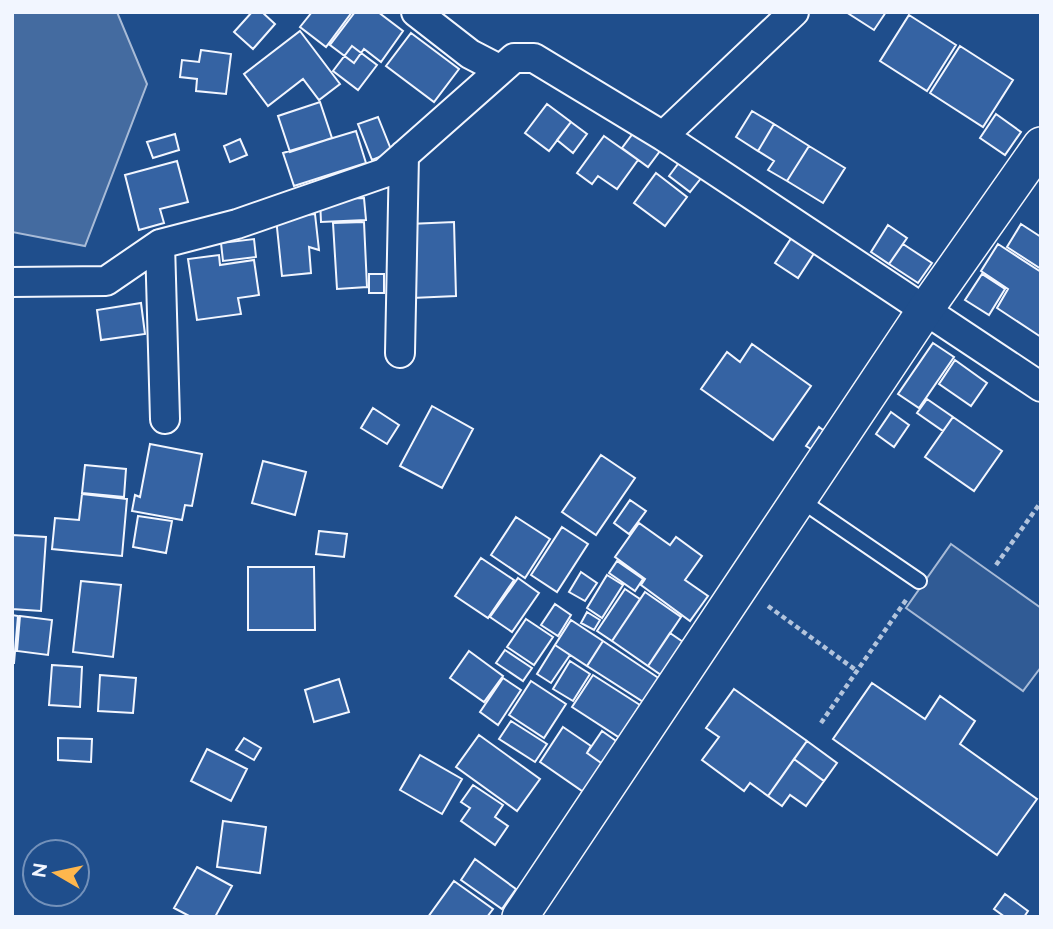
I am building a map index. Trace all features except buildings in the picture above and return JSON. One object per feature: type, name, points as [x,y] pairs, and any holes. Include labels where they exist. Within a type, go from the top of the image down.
[{"type":"street","points":[[416,12],[470,54],[499,69]]},
{"type":"street","points":[[663,136],[794,12]]},
{"type":"street","points":[[12,282],[106,281],[160,244],[237,224],[384,173],[499,69],[514,58],[534,58],[663,136],[1041,387]]},
{"type":"street","points":[[520,917],[925,310],[1041,145]]},
{"type":"street","points":[[400,353],[404,155]]},
{"type":"street","points":[[160,244],[165,419]]},
{"type":"lane","points":[[799,499],[919,581]]},
{"type":"path","points":[[996,565],[1041,502]]},
{"type":"path","points":[[821,723],[919,581]]},
{"type":"path","points":[[763,603],[857,671]]},
{"type":"shaded area","points":[[12,12],[117,12],[147,84],[85,246],[12,232]]},
{"type":"shaded area","points":[[951,544],[1041,608],[1041,667],[1023,691],[906,608]]}]
